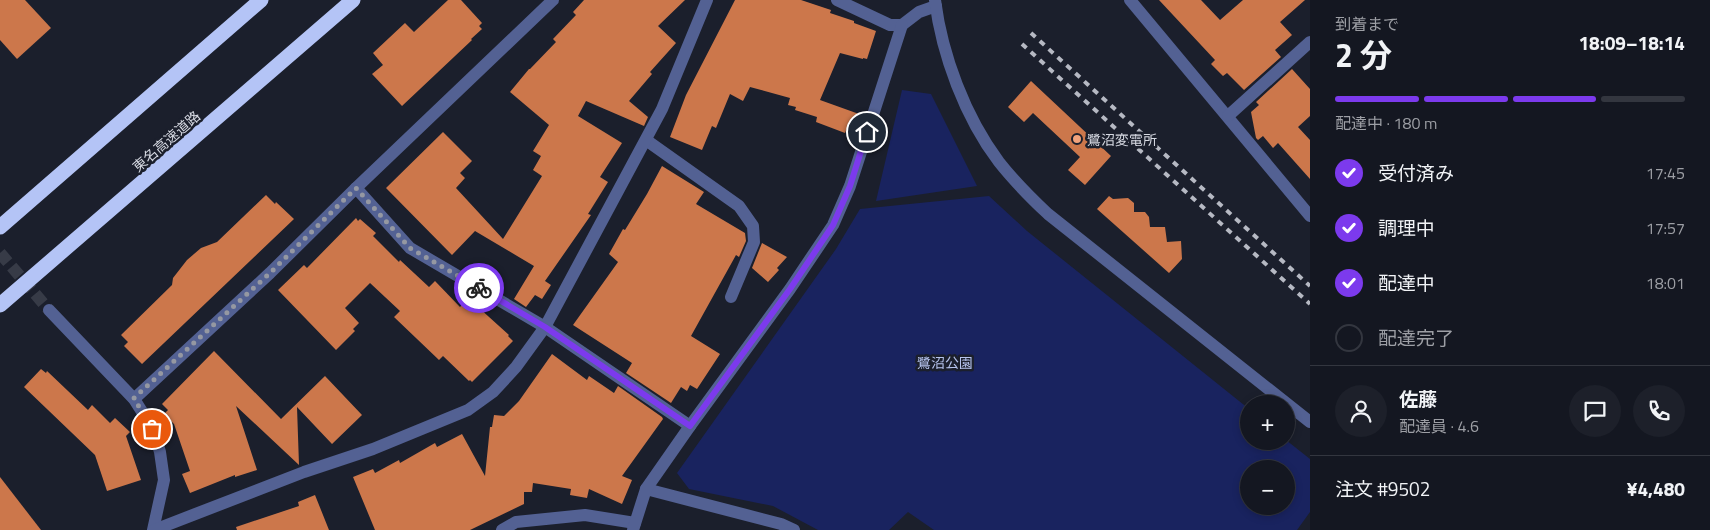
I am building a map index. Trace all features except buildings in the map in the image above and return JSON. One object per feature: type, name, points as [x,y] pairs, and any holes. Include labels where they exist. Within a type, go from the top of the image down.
[{"type":"highway","points":[[0,227],[261,0]]},
{"type":"highway","name":"東名高速道路","points":[[0,305],[353,0]]},
{"type":"street","points":[[134,398],[270,273],[553,0]]},
{"type":"street","points":[[153,530],[304,472],[373,449],[468,410],[493,392],[516,367],[545,327],[662,109],[706,0]]},
{"type":"street","points":[[837,0],[890,25],[902,25]]},
{"type":"street","points":[[1130,0],[1307,208]]},
{"type":"street","points":[[502,530],[516,522],[584,515],[634,526],[646,490],[690,426],[790,289],[833,225],[850,186],[902,25],[919,12],[936,3],[948,60],[960,92],[975,124],[998,161],[1022,189],[1048,214],[1310,422]]},
{"type":"street","points":[[1228,116],[1310,42]]},
{"type":"street","points":[[646,140],[739,206],[753,226],[754,242],[731,297]]},
{"type":"street","points":[[356,188],[410,248],[545,327],[690,426]]},
{"type":"street","points":[[49,310],[134,398],[152,429],[160,452],[164,480],[153,530]]},
{"type":"street","points":[[646,490],[794,530]]},
{"type":"green space","points":[[902,90],[931,94],[977,186],[876,201]]},
{"type":"green space","name":"鷺沼公園","points":[[989,196],[1027,231],[1240,402],[1240,450],[1295,450],[1295,447],[1310,459],[1310,512],[1297,530],[934,530],[908,512],[889,530],[818,530],[773,506],[689,489],[677,473],[836,249],[860,209]]},
{"type":"tunnel","points":[[0,253],[49,310]]},
{"type":"railway","points":[[1031,33],[1310,286]]},
{"type":"railway","points":[[1022,44],[1310,304]]},
{"type":"way so far","points":[[152,429],[134,398],[270,273],[356,188],[410,248],[479,288]]},
{"type":"place","name":"鷺沼変電所","points":[[1077,139]]},
{"type":"route","points":[[479,288],[545,327],[690,426],[790,289],[833,225],[850,186],[867,132]]}]
